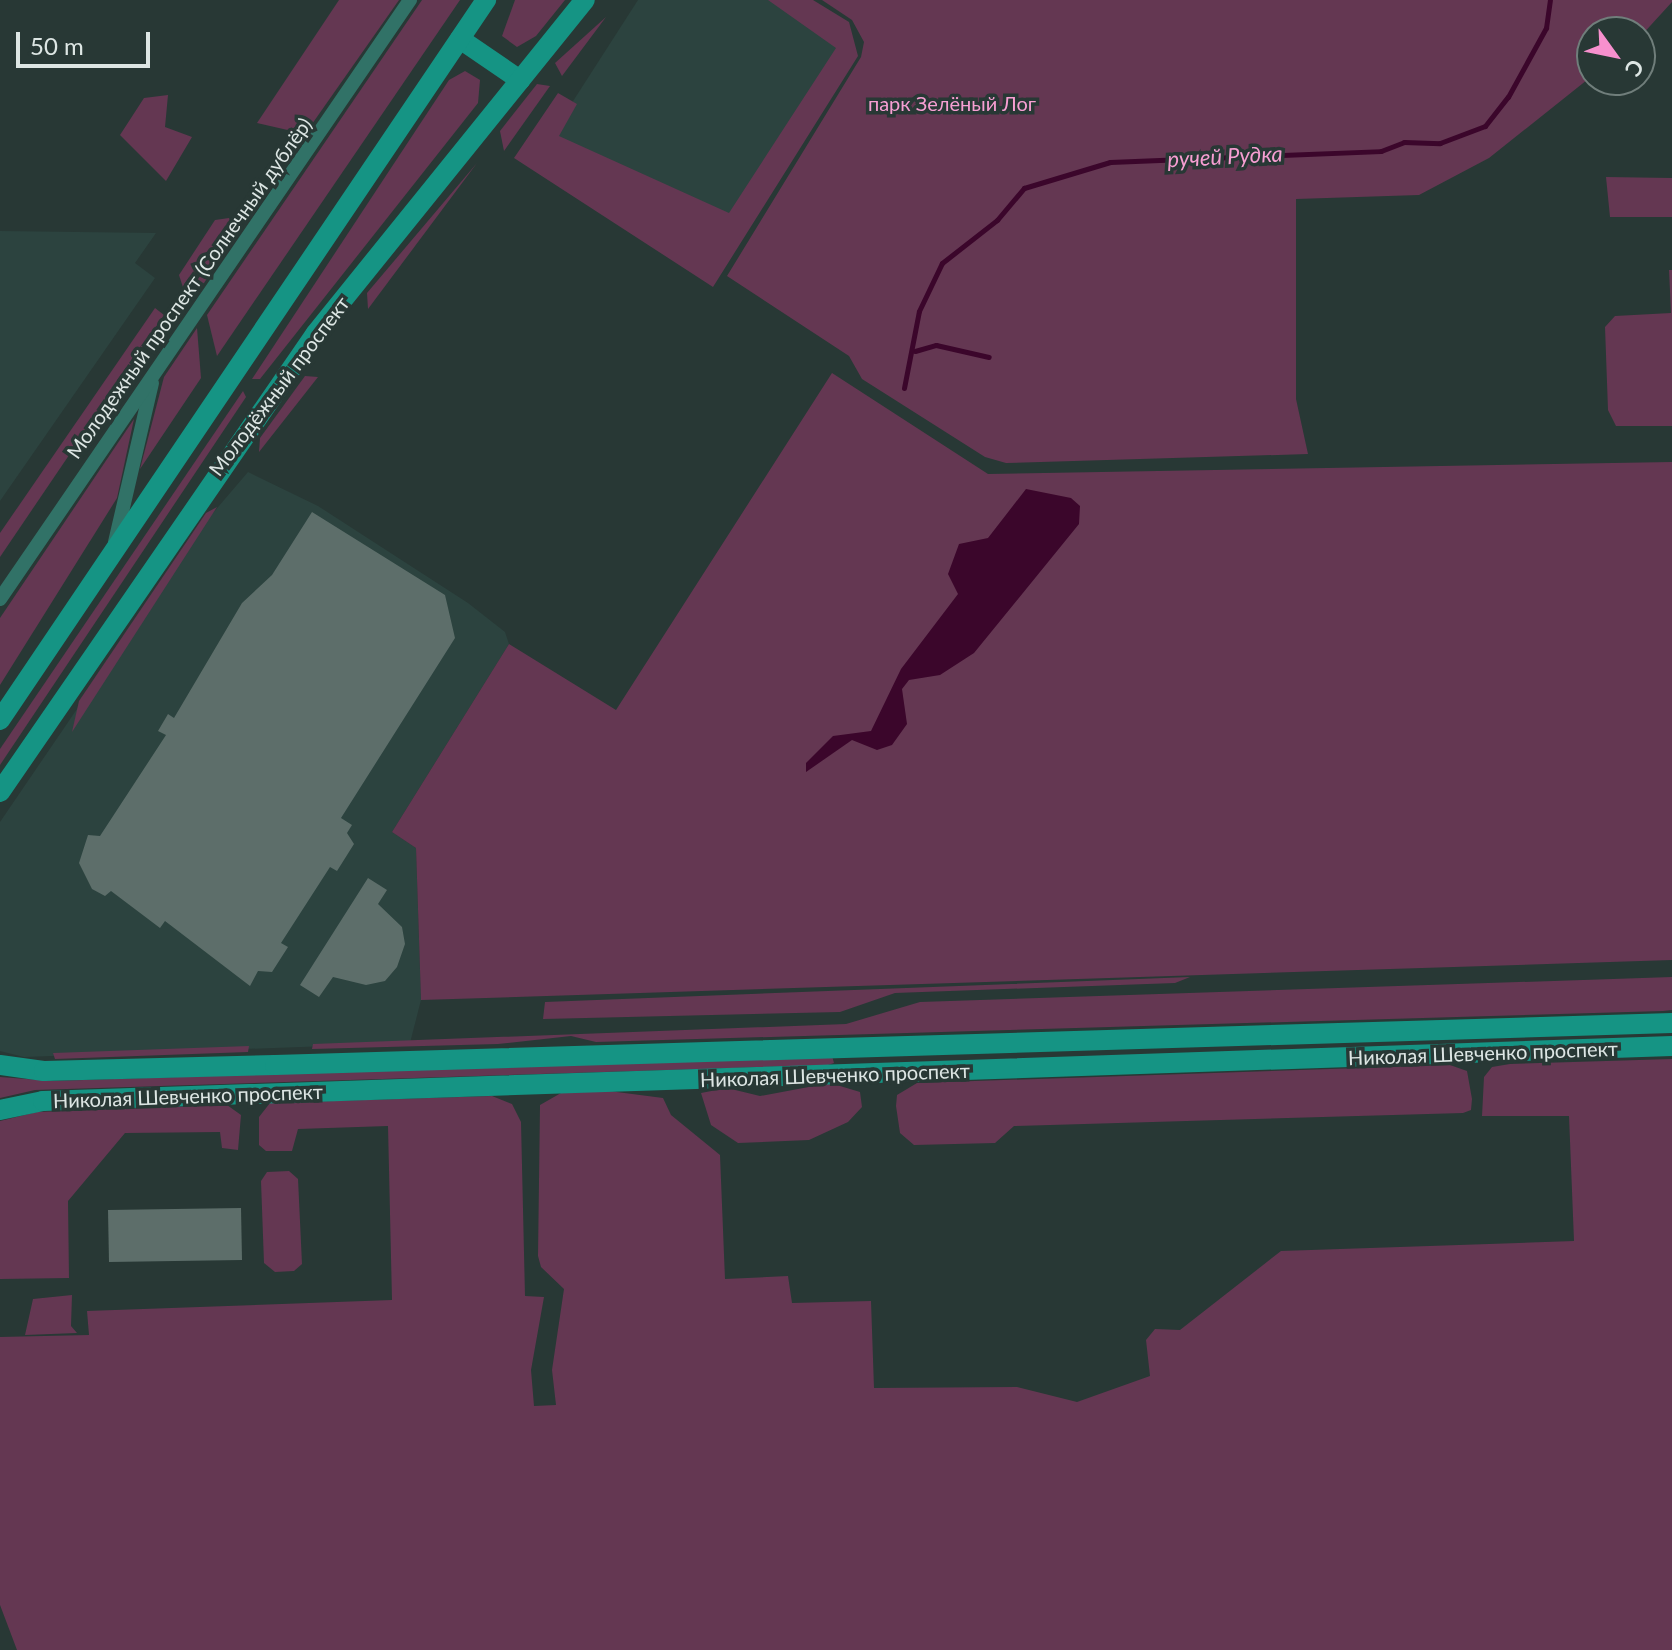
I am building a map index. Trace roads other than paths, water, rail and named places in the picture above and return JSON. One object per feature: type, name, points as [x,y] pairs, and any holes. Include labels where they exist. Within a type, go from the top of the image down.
[{"type":"main road","name":"Молодёжный проспект","points":[[0,720],[486,0]]},
{"type":"main road","name":"Молодёжный проспект","points":[[0,792],[231,449],[585,0]]},
{"type":"main road","points":[[460,39],[520,80]]},
{"type":"main road","name":"Николая Шевченко проспект","points":[[0,1065],[44,1071],[1672,1023]]},
{"type":"main road","points":[[884,1046],[884,1073]]},
{"type":"main road","name":"Николая Шевченко проспект","points":[[0,1110],[43,1101],[1672,1046]]},
{"type":"street","name":"Молодежный проспект (Солнечный дублёр)","points":[[0,599],[410,0]]},
{"type":"street","points":[[114,548],[153,375]]},
{"type":"waterway","name":"ручей Рудка","points":[[904,388],[919,311],[942,263],[997,220],[1024,188],[1110,162],[1381,151],[1404,142],[1440,143],[1485,126],[1508,97],[1546,28],[1550,0]]},
{"type":"waterway","name":"ручей Рудка","points":[[915,351],[936,345],[989,357]]},
{"type":"park label","name":"парк Зелёный Лог","points":[[952,103]]}]
